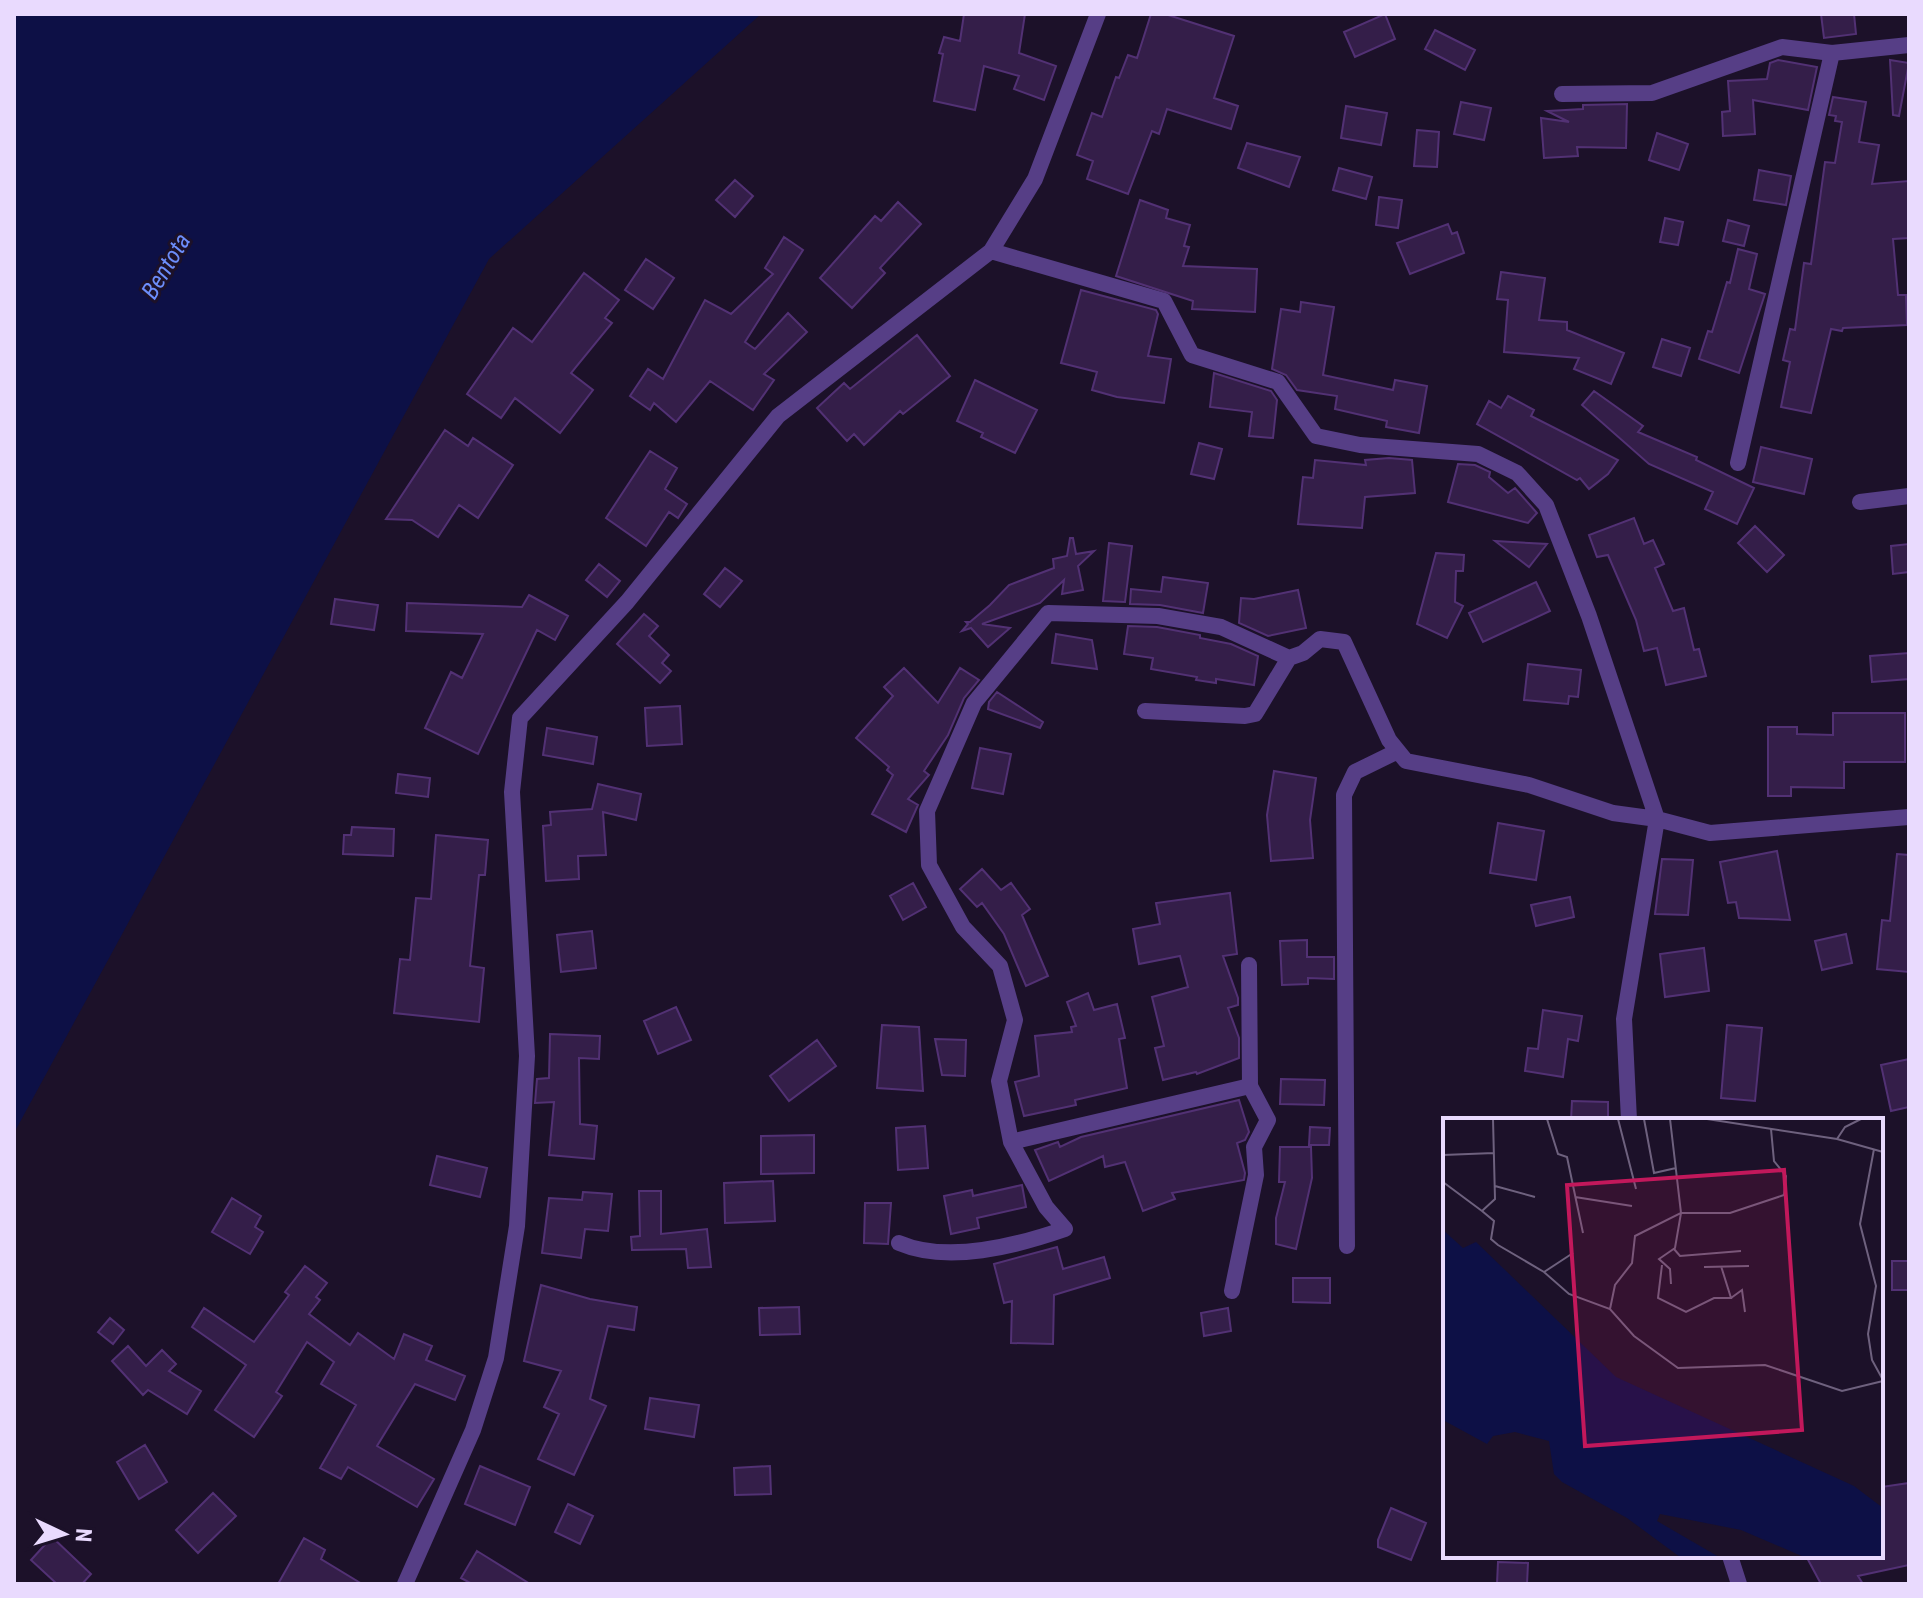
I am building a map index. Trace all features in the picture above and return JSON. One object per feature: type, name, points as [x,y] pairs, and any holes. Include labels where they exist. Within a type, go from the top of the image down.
[{"type":"street","points":[[405,1584],[473,1430],[496,1358],[517,1226],[527,1056],[512,792],[520,718],[627,602],[778,416],[991,251],[1035,179],[1098,14]]},
{"type":"street","points":[[1562,94],[1652,93],[1782,47],[1832,53],[1909,45]]},
{"type":"street","points":[[1738,463],[1832,53]]},
{"type":"street","points":[[991,251],[1164,301],[1192,355],[1278,382],[1316,436],[1360,445],[1478,454],[1517,473],[1546,505],[1589,616],[1657,819],[1624,1019],[1629,1118]]},
{"type":"street","points":[[1860,502],[1909,496]]},
{"type":"street","points":[[899,1243],[918,1251],[988,1250],[1028,1242],[1065,1229],[1046,1207],[1011,1142],[999,1081],[1015,1020],[1000,966],[963,927],[929,865],[927,811],[974,703],[1048,613],[1158,616],[1221,627],[1289,658]]},
{"type":"street","points":[[1145,711],[1255,714],[1289,658],[1303,653],[1320,639],[1344,642],[1389,740],[1406,761],[1529,785],[1613,813],[1657,819],[1710,833],[1909,817]]},
{"type":"street","points":[[1347,1246],[1344,795],[1355,772],[1398,751]]},
{"type":"street","points":[[1232,1291],[1256,1175],[1254,1147],[1268,1120],[1250,1086],[1249,965]]},
{"type":"street","points":[[1011,1142],[1250,1086]]},
{"type":"street","points":[[1731,1558],[1739,1584]]},
{"type":"water","name":"Bentota","points":[[14,14],[761,14],[489,259],[14,1133]]},
{"type":"building","points":[[964,14],[1025,14],[1019,53],[1056,66],[1044,100],[1014,89],[1019,76],[984,66],[975,110],[934,101],[943,54],[939,53],[944,37],[960,41]]},
{"type":"building","points":[[1151,14],[1165,14],[1234,36],[1214,98],[1238,106],[1231,129],[1167,109],[1159,134],[1152,131],[1128,194],[1087,179],[1093,161],[1077,155],[1092,113],[1102,117],[1116,77],[1119,78],[1128,55],[1137,58]]},
{"type":"building","points":[[1385,14],[1395,39],[1355,57],[1344,32]]},
{"type":"building","points":[[1821,14],[1854,14],[1856,34],[1824,38]]},
{"type":"building","points":[[1435,30],[1475,50],[1465,70],[1425,49]]},
{"type":"building","points":[[1778,60],[1817,67],[1808,110],[1753,100],[1755,134],[1723,136],[1722,112],[1730,111],[1728,81],[1767,79],[1770,63]]},
{"type":"building","points":[[1890,60],[1909,63],[1899,116],[1893,115]]},
{"type":"building","points":[[1833,97],[1866,102],[1859,142],[1879,145],[1872,184],[1909,181],[1909,238],[1893,239],[1898,295],[1906,295],[1907,325],[1843,328],[1842,331],[1831,329],[1811,413],[1781,407],[1790,362],[1783,360],[1790,329],[1795,330],[1804,263],[1811,264],[1825,162],[1835,163],[1842,122],[1835,121],[1836,116],[1829,115]]},
{"type":"building","points":[[1461,102],[1491,108],[1484,140],[1454,134]]},
{"type":"building","points":[[1627,104],[1626,148],[1577,147],[1578,156],[1544,158],[1541,118],[1569,122],[1547,111],[1583,109],[1583,105]]},
{"type":"building","points":[[1346,106],[1387,113],[1381,145],[1341,138]]},
{"type":"building","points":[[1417,130],[1439,132],[1437,167],[1414,166]]},
{"type":"building","points":[[1657,133],[1688,144],[1679,170],[1649,160]]},
{"type":"building","points":[[1247,143],[1300,157],[1289,187],[1238,168]]},
{"type":"building","points":[[1339,168],[1372,177],[1366,199],[1333,190]]},
{"type":"building","points":[[1759,170],[1791,176],[1786,205],[1754,200]]},
{"type":"building","points":[[735,180],[753,196],[735,217],[716,200]]},
{"type":"building","points":[[1379,197],[1402,200],[1398,228],[1376,225]]},
{"type":"building","points":[[1140,200],[1168,210],[1166,218],[1190,225],[1184,246],[1189,247],[1183,266],[1257,269],[1255,312],[1192,309],[1193,301],[1116,276]]},
{"type":"building","points":[[898,202],[921,224],[880,268],[885,273],[852,308],[820,278],[875,216],[881,221]]},
{"type":"building","points":[[1665,218],[1683,222],[1678,245],[1660,242]]},
{"type":"building","points":[[1728,220],[1749,226],[1744,246],[1723,241]]},
{"type":"building","points":[[1448,224],[1452,234],[1457,232],[1464,253],[1410,274],[1397,243]]},
{"type":"building","points":[[784,237],[803,250],[745,342],[755,349],[788,313],[807,332],[764,374],[774,380],[753,410],[710,381],[676,422],[654,403],[650,410],[630,396],[648,369],[663,379],[705,300],[731,314],[773,274],[765,268]]},
{"type":"building","points":[[1738,249],[1757,254],[1749,289],[1765,294],[1739,373],[1699,359],[1708,331],[1712,332],[1727,282],[1730,283]]},
{"type":"building","points":[[646,259],[674,278],[653,309],[625,290]]},
{"type":"building","points":[[1501,272],[1545,278],[1539,320],[1567,322],[1567,330],[1624,353],[1611,384],[1574,369],[1579,358],[1504,352],[1508,300],[1497,299]]},
{"type":"building","points":[[584,273],[619,300],[605,318],[612,323],[571,373],[593,390],[560,433],[515,398],[501,418],[467,394],[513,328],[532,342]]},
{"type":"building","points":[[1081,290],[1156,310],[1158,314],[1148,356],[1171,359],[1164,403],[1117,397],[1092,390],[1097,372],[1061,363]]},
{"type":"building","points":[[1301,302],[1334,307],[1323,375],[1393,390],[1395,380],[1427,386],[1419,433],[1386,427],[1387,421],[1335,409],[1337,396],[1297,390],[1286,375],[1272,369],[1281,309],[1300,312]]},
{"type":"building","points":[[917,335],[950,376],[903,414],[900,411],[864,445],[854,434],[847,441],[817,408],[844,383],[850,389]]},
{"type":"building","points":[[1662,339],[1690,348],[1681,376],[1653,367]]},
{"type":"building","points":[[1214,373],[1271,391],[1277,400],[1273,438],[1249,436],[1252,412],[1210,407]]},
{"type":"building","points":[[975,380],[1037,410],[1015,453],[981,437],[983,433],[957,421]]},
{"type":"building","points":[[1594,391],[1643,426],[1638,432],[1697,457],[1696,460],[1754,488],[1737,524],[1705,509],[1713,492],[1649,464],[1582,405]]},
{"type":"building","points":[[1508,396],[1534,410],[1531,416],[1618,460],[1608,474],[1589,489],[1580,478],[1577,480],[1477,424],[1489,401],[1501,408]]},
{"type":"building","points":[[445,430],[468,446],[473,438],[513,465],[478,518],[459,505],[438,537],[412,520],[386,519]]},
{"type":"building","points":[[1199,443],[1222,449],[1214,479],[1191,474]]},
{"type":"building","points":[[1761,447],[1812,459],[1804,494],[1753,482]]},
{"type":"building","points":[[650,451],[677,468],[665,489],[687,504],[678,518],[669,512],[646,546],[606,518]]},
{"type":"building","points":[[1315,460],[1366,465],[1365,460],[1412,460],[1415,493],[1365,497],[1362,528],[1298,524],[1303,477],[1313,478]]},
{"type":"building","points":[[1458,464],[1475,465],[1490,472],[1489,477],[1508,493],[1515,488],[1537,513],[1528,523],[1448,502]]},
{"type":"building","points":[[1634,518],[1644,544],[1653,540],[1664,564],[1655,568],[1673,611],[1684,608],[1694,650],[1699,649],[1706,676],[1666,685],[1657,648],[1644,651],[1636,620],[1608,555],[1597,557],[1589,535]]},
{"type":"building","points":[[1755,526],[1784,555],[1767,572],[1738,543]]},
{"type":"building","points":[[1070,538],[1073,538],[1076,554],[1094,551],[1078,566],[1083,590],[1062,594],[1064,580],[1040,603],[982,624],[1010,628],[988,647],[971,628],[962,631],[968,624],[966,622],[990,605],[1009,585],[1054,568],[1053,559],[1067,556]]},
{"type":"building","points":[[1495,541],[1547,544],[1529,567]]},
{"type":"building","points":[[1109,543],[1132,546],[1125,602],[1103,601]]},
{"type":"building","points":[[1909,544],[1909,572],[1893,574],[1891,546]]},
{"type":"building","points":[[1436,553],[1464,555],[1463,571],[1456,571],[1455,602],[1463,606],[1447,638],[1417,624]]},
{"type":"building","points":[[599,564],[620,581],[607,597],[586,580]]},
{"type":"building","points":[[725,568],[742,581],[720,607],[704,594]]},
{"type":"building","points":[[1163,577],[1208,583],[1203,613],[1160,605],[1130,604],[1131,589],[1161,592]]},
{"type":"building","points":[[1536,582],[1550,611],[1483,642],[1469,613]]},
{"type":"building","points":[[1298,590],[1306,628],[1268,636],[1239,623],[1241,598],[1254,599]]},
{"type":"building","points":[[529,595],[568,616],[555,640],[537,630],[478,754],[425,728],[451,672],[462,678],[483,634],[406,631],[407,603],[522,607]]},
{"type":"building","points":[[335,599],[378,605],[374,630],[331,624]]},
{"type":"building","points":[[644,614],[658,626],[649,636],[669,655],[662,663],[671,671],[660,683],[617,644]]},
{"type":"building","points":[[1128,626],[1157,627],[1200,635],[1200,638],[1231,644],[1258,656],[1254,685],[1216,679],[1216,683],[1196,680],[1197,677],[1151,669],[1153,658],[1124,654]]},
{"type":"building","points":[[1056,634],[1092,640],[1097,669],[1052,663]]},
{"type":"building","points":[[1909,653],[1909,679],[1872,682],[1870,656]]},
{"type":"building","points":[[1528,664],[1581,670],[1578,697],[1569,696],[1568,704],[1524,700]]},
{"type":"building","points":[[904,668],[938,703],[960,668],[979,680],[964,698],[948,735],[924,771],[929,775],[908,799],[918,805],[906,832],[872,814],[893,775],[887,770],[889,767],[856,738],[893,696],[884,687]]},
{"type":"building","points":[[997,692],[1043,722],[1040,728],[988,709]]},
{"type":"building","points":[[680,706],[682,744],[647,746],[645,708]]},
{"type":"building","points":[[1833,713],[1905,713],[1905,762],[1844,762],[1844,788],[1791,787],[1791,796],[1768,796],[1768,727],[1797,727],[1797,734],[1833,735]]},
{"type":"building","points":[[547,728],[597,737],[593,764],[543,755]]},
{"type":"building","points":[[980,748],[1011,754],[1003,794],[972,788]]},
{"type":"building","points":[[1274,771],[1316,778],[1310,820],[1313,858],[1271,861],[1267,815]]},
{"type":"building","points":[[398,774],[430,778],[428,797],[396,793]]},
{"type":"building","points":[[598,784],[641,794],[636,820],[603,812],[606,855],[578,856],[579,879],[546,881],[543,826],[551,825],[550,812],[592,809]]},
{"type":"building","points":[[1498,823],[1544,831],[1536,880],[1490,873]]},
{"type":"building","points":[[352,827],[394,829],[393,856],[343,854],[344,835],[351,835]]},
{"type":"building","points":[[436,835],[488,840],[485,875],[479,875],[470,966],[484,968],[479,1022],[394,1013],[400,959],[410,960],[416,898],[431,899]]},
{"type":"building","points":[[1777,851],[1790,920],[1739,918],[1736,902],[1728,903],[1720,862]]},
{"type":"building","points":[[1897,854],[1909,855],[1909,972],[1877,969],[1882,920],[1890,921]]},
{"type":"building","points":[[1662,859],[1693,860],[1688,915],[1655,914]]},
{"type":"building","points":[[982,869],[1001,890],[1011,883],[1030,909],[1022,915],[1048,976],[1026,986],[1004,934],[982,903],[977,907],[960,889]]},
{"type":"building","points":[[913,883],[926,907],[903,920],[890,896]]},
{"type":"building","points":[[1230,893],[1237,954],[1223,956],[1238,998],[1238,1005],[1228,1008],[1239,1038],[1239,1058],[1197,1074],[1163,1080],[1155,1048],[1164,1046],[1152,997],[1188,987],[1180,956],[1139,964],[1133,929],[1160,924],[1156,903]]},
{"type":"building","points":[[1570,897],[1574,917],[1536,926],[1531,905]]},
{"type":"building","points":[[592,931],[596,968],[561,972],[557,935]]},
{"type":"building","points":[[1846,934],[1852,963],[1822,970],[1815,941]]},
{"type":"building","points":[[1307,940],[1307,957],[1334,957],[1334,979],[1308,978],[1308,984],[1282,985],[1280,941]]},
{"type":"building","points":[[1704,948],[1709,991],[1665,997],[1660,954]]},
{"type":"building","points":[[1088,993],[1094,1010],[1117,1004],[1125,1038],[1119,1039],[1127,1088],[1075,1100],[1076,1105],[1024,1116],[1015,1082],[1039,1076],[1035,1036],[1072,1032],[1071,1027],[1076,1026],[1067,1002]]},
{"type":"building","points":[[676,1007],[691,1040],[658,1054],[644,1021]]},
{"type":"building","points":[[1543,1010],[1582,1016],[1578,1041],[1568,1039],[1563,1077],[1525,1071],[1528,1048],[1538,1049]]},
{"type":"building","points":[[882,1025],[919,1027],[923,1091],[877,1088]]},
{"type":"building","points":[[1727,1025],[1762,1028],[1755,1101],[1721,1098]]},
{"type":"building","points":[[550,1034],[600,1036],[599,1059],[579,1058],[580,1124],[597,1126],[594,1159],[549,1155],[554,1102],[535,1103],[537,1079],[549,1078]]},
{"type":"building","points":[[935,1039],[966,1040],[965,1076],[942,1075]]},
{"type":"building","points":[[817,1040],[836,1066],[789,1101],[770,1076]]},
{"type":"building","points":[[1909,1059],[1909,1107],[1891,1111],[1881,1065]]},
{"type":"building","points":[[1281,1079],[1325,1080],[1324,1105],[1280,1104]]},
{"type":"building","points":[[1239,1100],[1249,1132],[1245,1140],[1237,1143],[1244,1180],[1172,1193],[1175,1199],[1143,1211],[1125,1162],[1105,1167],[1103,1156],[1049,1181],[1035,1150],[1058,1142],[1060,1147],[1081,1137]]},
{"type":"building","points":[[1572,1101],[1608,1102],[1608,1118],[1571,1118]]},
{"type":"building","points":[[925,1126],[928,1168],[898,1170],[896,1128]]},
{"type":"building","points":[[1310,1127],[1330,1128],[1329,1145],[1309,1145]]},
{"type":"building","points":[[814,1135],[814,1173],[761,1174],[761,1136]]},
{"type":"building","points":[[1280,1147],[1311,1147],[1312,1178],[1296,1249],[1276,1244],[1276,1218],[1285,1182],[1279,1182]]},
{"type":"building","points":[[437,1156],[487,1168],[480,1197],[430,1185]]},
{"type":"building","points":[[773,1181],[775,1221],[725,1223],[724,1183]]},
{"type":"building","points":[[1022,1185],[1026,1207],[977,1218],[979,1228],[951,1234],[944,1196],[972,1190],[973,1196]]},
{"type":"building","points":[[639,1191],[661,1191],[661,1234],[707,1229],[711,1267],[688,1268],[686,1249],[632,1250],[631,1237],[640,1236]]},
{"type":"building","points":[[583,1192],[612,1194],[608,1231],[585,1229],[581,1258],[542,1253],[549,1198],[582,1200]]},
{"type":"building","points":[[232,1198],[261,1216],[255,1227],[263,1232],[250,1254],[212,1232]]},
{"type":"building","points":[[865,1203],[891,1203],[888,1244],[864,1243]]},
{"type":"building","points":[[1057,1247],[1063,1269],[1104,1257],[1110,1278],[1054,1295],[1053,1344],[1011,1343],[1012,1301],[1004,1303],[994,1264]]},
{"type":"building","points":[[1892,1261],[1909,1261],[1909,1290],[1892,1290]]},
{"type":"building","points":[[305,1266],[327,1283],[316,1297],[320,1300],[309,1314],[350,1345],[358,1333],[394,1359],[404,1334],[432,1346],[426,1360],[465,1376],[455,1400],[415,1384],[377,1446],[434,1479],[417,1507],[348,1467],[341,1479],[320,1468],[356,1405],[321,1384],[334,1362],[307,1342],[276,1392],[282,1396],[254,1437],[215,1410],[246,1365],[192,1327],[204,1308],[254,1342],[289,1295],[285,1292]]},
{"type":"building","points":[[1293,1278],[1330,1278],[1330,1303],[1293,1302]]},
{"type":"building","points":[[541,1285],[590,1299],[637,1307],[634,1330],[608,1326],[590,1399],[606,1406],[574,1475],[538,1459],[559,1414],[544,1407],[561,1371],[524,1361]]},
{"type":"building","points":[[799,1307],[800,1334],[760,1335],[759,1308]]},
{"type":"building","points":[[1228,1308],[1231,1331],[1204,1336],[1201,1313]]},
{"type":"building","points":[[110,1318],[124,1330],[113,1344],[98,1332]]},
{"type":"building","points":[[128,1346],[146,1366],[162,1350],[176,1364],[169,1371],[201,1391],[187,1414],[148,1390],[143,1395],[112,1361]]},
{"type":"building","points":[[650,1398],[699,1405],[694,1437],[645,1429]]},
{"type":"building","points":[[145,1445],[167,1482],[139,1499],[117,1462]]},
{"type":"building","points":[[480,1466],[530,1487],[515,1525],[465,1504]]},
{"type":"building","points":[[770,1466],[771,1494],[735,1495],[734,1468]]},
{"type":"building","points":[[1909,1483],[1909,1565],[1858,1576],[1863,1584],[1821,1584],[1807,1558],[1883,1558],[1883,1487]]},
{"type":"building","points":[[213,1493],[236,1516],[198,1553],[176,1530]]},
{"type":"building","points":[[568,1504],[593,1516],[580,1544],[555,1532]]},
{"type":"building","points":[[1391,1508],[1426,1523],[1411,1560],[1378,1547]]},
{"type":"building","points":[[52,1537],[91,1574],[82,1584],[57,1584],[31,1560]]},
{"type":"building","points":[[304,1538],[325,1550],[321,1559],[362,1584],[278,1584]]},
{"type":"building","points":[[477,1551],[530,1584],[472,1584],[461,1578]]},
{"type":"building","points":[[1498,1562],[1528,1563],[1527,1584],[1497,1584]]}]
